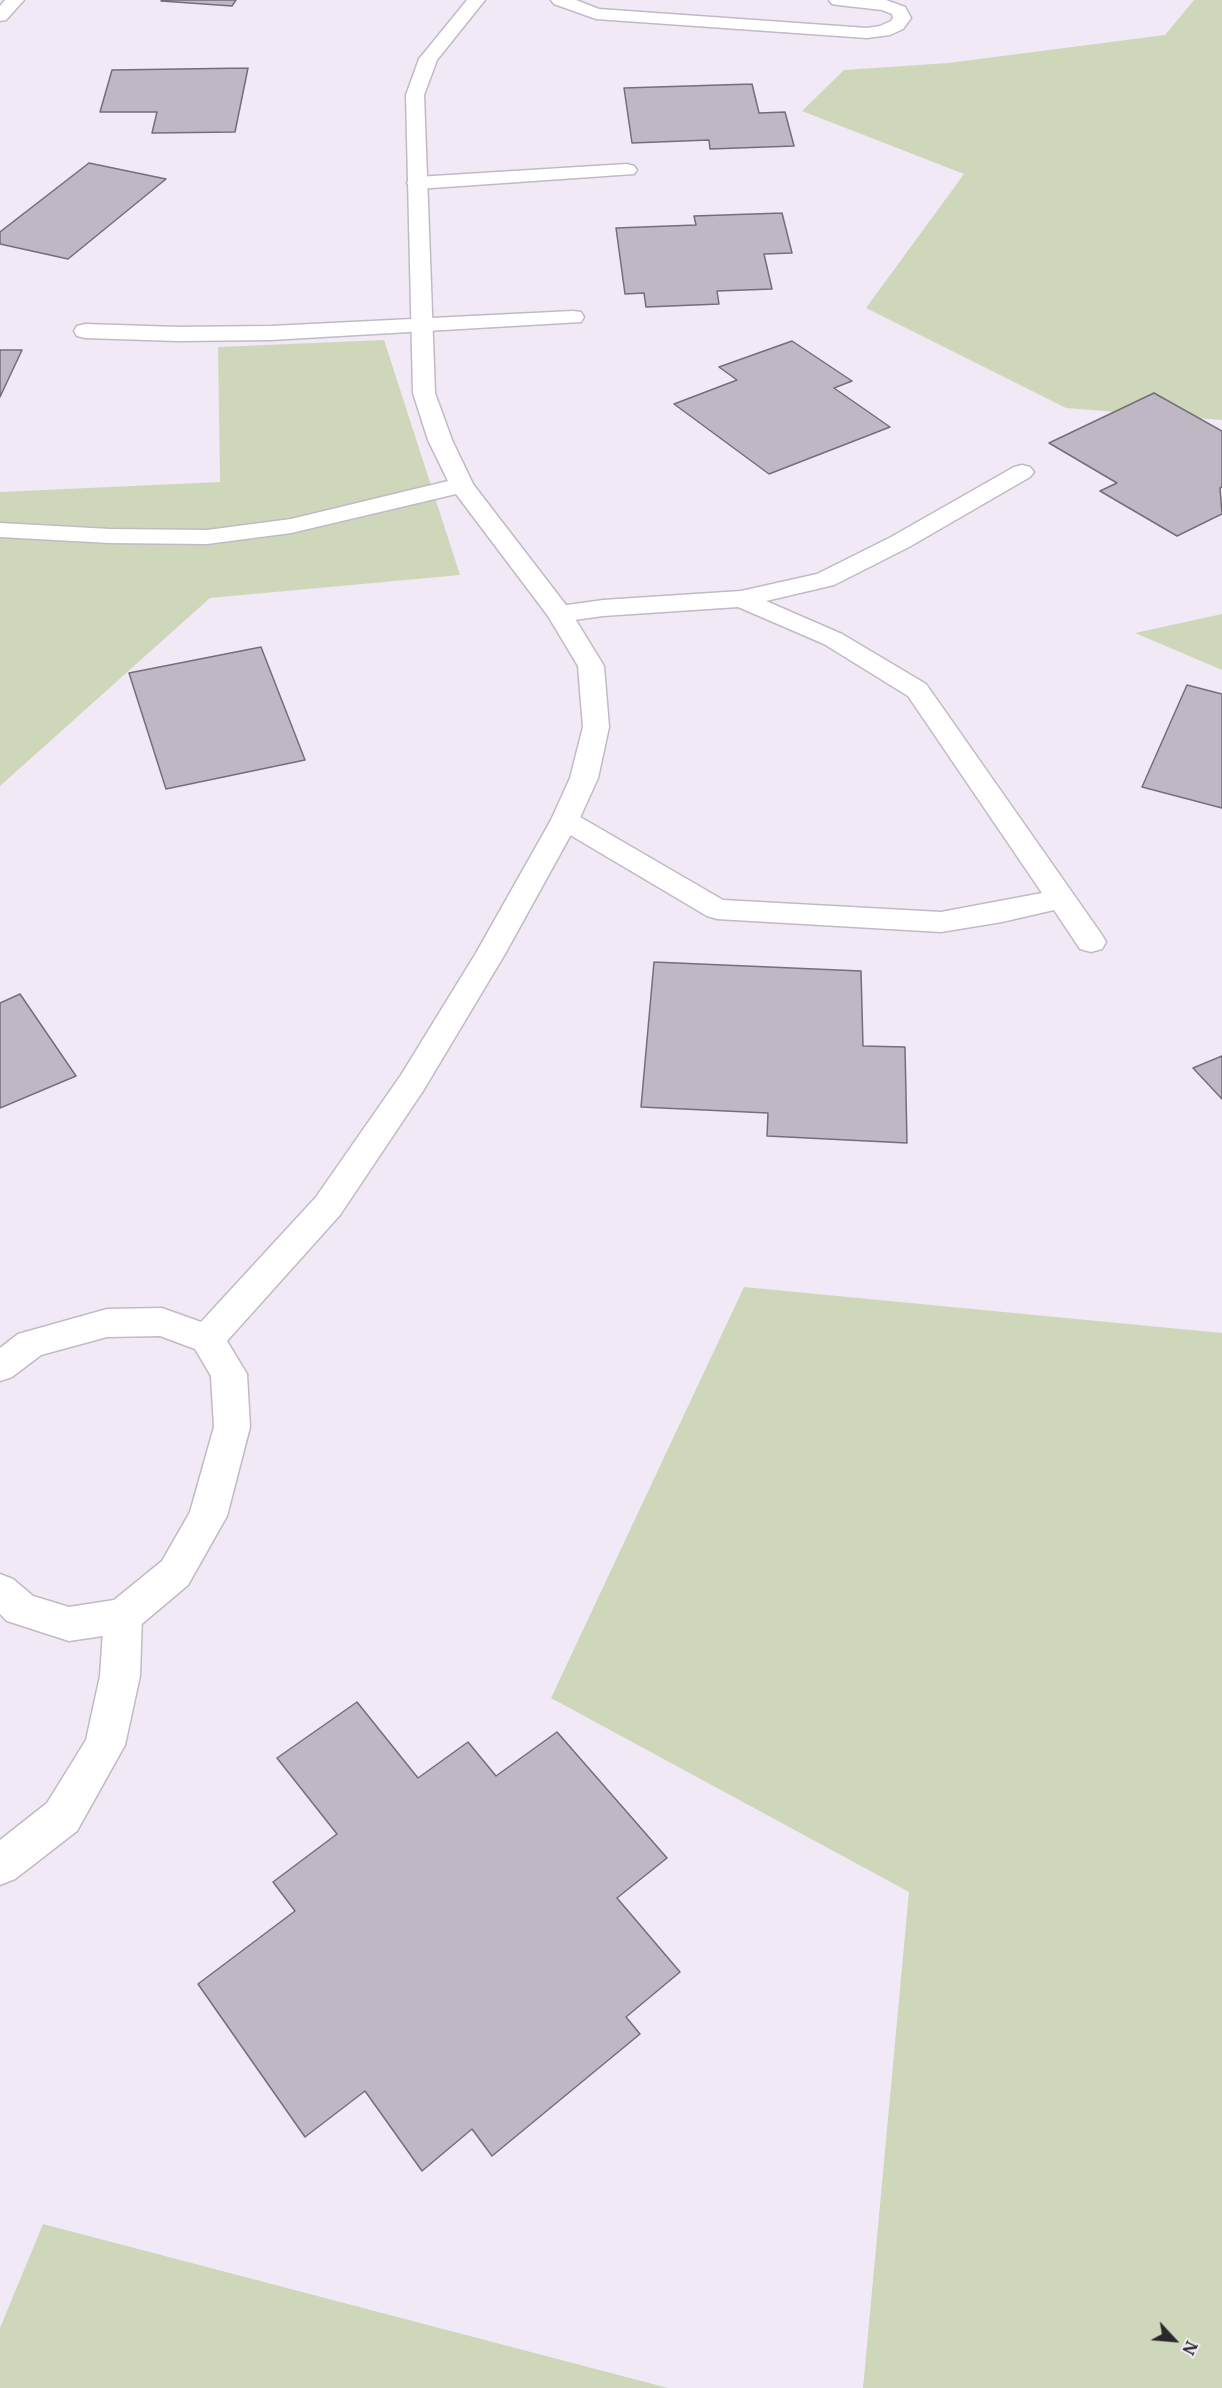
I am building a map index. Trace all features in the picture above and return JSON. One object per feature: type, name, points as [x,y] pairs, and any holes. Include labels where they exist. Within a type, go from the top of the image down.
[{"type":"street","points":[[0,16],[15,0]]},
{"type":"street","points":[[207,1339],[328,1206],[412,1083],[490,954],[565,820],[584,778],[596,727],[591,666],[560,614],[462,485],[440,440],[424,393],[415,95],[428,59],[453,25],[476,0]]},
{"type":"street","points":[[560,0],[596,14],[867,33],[884,31],[897,25],[902,18],[899,11],[885,5],[838,0]]},
{"type":"street","points":[[417,183],[627,170]]},
{"type":"street","points":[[85,331],[178,334],[259,333],[573,317]]},
{"type":"street","points":[[560,614],[741,599],[825,580],[900,543],[1022,472]]},
{"type":"street","points":[[0,530],[110,536],[207,537],[291,526],[462,485]]},
{"type":"street","points":[[741,599],[833,639],[917,690],[1091,942]]},
{"type":"street","points":[[565,820],[717,909],[941,922],[1002,912],[1062,898]]},
{"type":"street","points":[[0,1367],[30,1344],[107,1323],[162,1322],[207,1339],[229,1374],[232,1427],[208,1516],[175,1573],[123,1616],[69,1624],[21,1609],[0,1591]]},
{"type":"street","points":[[0,1864],[5,1863],[62,1817],[105,1745],[120,1676],[123,1616]]},
{"type":"green space","points":[[1194,0],[1222,0],[1222,420],[1066,408],[866,308],[964,174],[802,111],[844,70],[948,63],[1165,35]]},
{"type":"green space","points":[[384,340],[460,575],[210,598],[0,786],[0,492],[220,482],[218,347]]},
{"type":"green space","points":[[1222,614],[1222,670],[1135,633]]},
{"type":"green space","points":[[744,1287],[1222,1333],[1222,2388],[863,2388],[909,1892],[551,1698]]},
{"type":"green space","points":[[43,2224],[668,2388],[0,2388],[0,2328]]},
{"type":"building","points":[[236,0],[232,6],[161,1]]},
{"type":"building","points":[[248,68],[235,132],[152,133],[157,112],[100,112],[112,70]]},
{"type":"building","points":[[752,84],[759,113],[785,112],[794,146],[710,149],[709,140],[632,143],[624,88]]},
{"type":"building","points":[[89,163],[166,179],[68,259],[0,244],[0,232]]},
{"type":"building","points":[[782,213],[792,253],[764,254],[772,289],[717,291],[719,304],[646,307],[644,293],[625,294],[616,228],[696,225],[694,216]]},
{"type":"building","points":[[792,341],[852,381],[834,388],[890,427],[769,474],[674,404],[737,380],[719,367]]},
{"type":"building","points":[[0,350],[22,350],[0,397]]},
{"type":"building","points":[[1154,393],[1222,431],[1222,487],[1220,488],[1222,514],[1177,536],[1100,491],[1117,483],[1049,443]]},
{"type":"building","points":[[261,647],[305,760],[166,789],[129,673]]},
{"type":"building","points":[[1187,685],[1222,694],[1222,808],[1142,787]]},
{"type":"building","points":[[654,962],[861,971],[863,1046],[905,1047],[907,1143],[767,1136],[768,1113],[641,1107]]},
{"type":"building","points":[[20,994],[76,1076],[0,1108],[0,1003]]},
{"type":"building","points":[[1222,1056],[1222,1099],[1193,1068]]},
{"type":"building","points":[[357,1702],[418,1778],[468,1742],[496,1776],[557,1732],[667,1858],[617,1898],[680,1972],[626,2017],[640,2034],[492,2156],[472,2129],[422,2171],[365,2091],[305,2137],[198,1984],[295,1911],[273,1882],[337,1834],[277,1758]]}]
